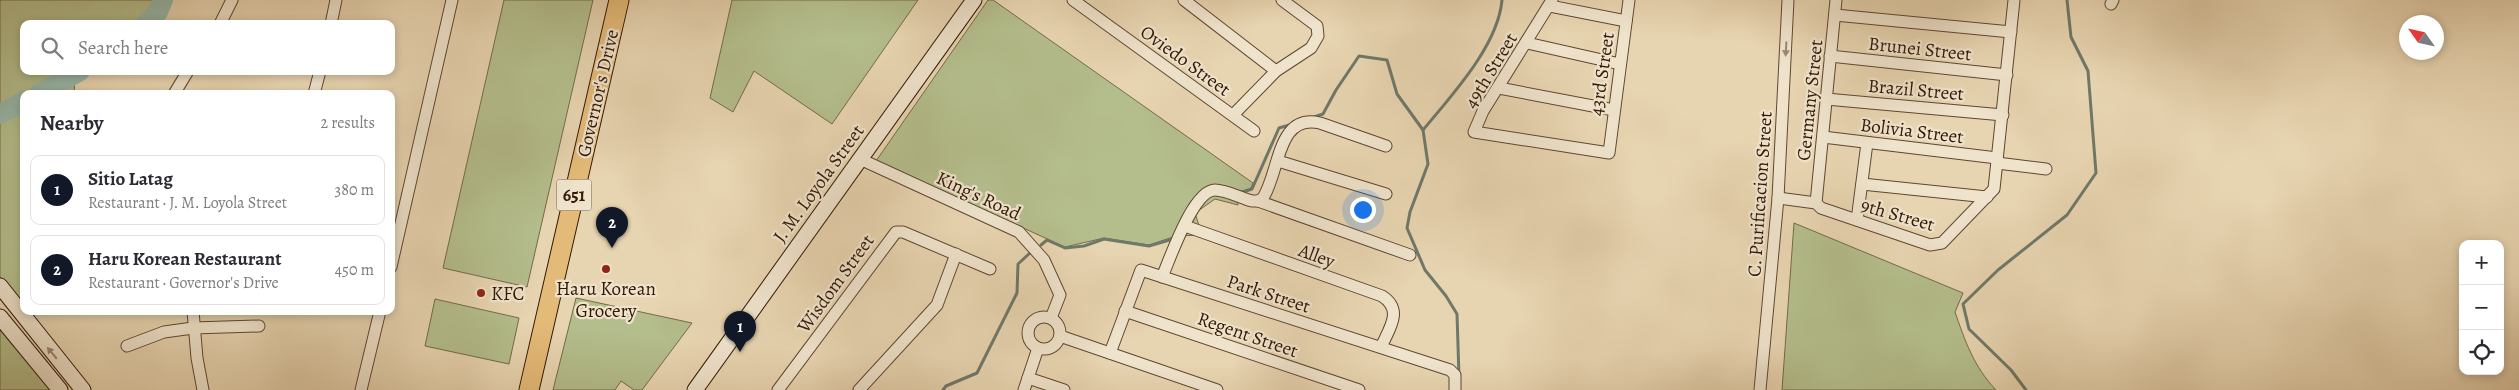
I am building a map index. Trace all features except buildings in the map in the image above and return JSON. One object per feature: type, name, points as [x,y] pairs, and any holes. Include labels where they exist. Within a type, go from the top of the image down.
[{"type":"highway","name":"Governor's Drive","points":[[529,390],[619,0]]},
{"type":"main road","name":"J. M. Loyola Street","points":[[695,390],[974,0]]},
{"type":"main road","points":[[0,286],[20,311]]},
{"type":"main road","points":[[23,315],[83,390]]},
{"type":"main road","points":[[0,317],[60,390]]},
{"type":"street","points":[[222,20],[232,0]]},
{"type":"street","points":[[332,20],[336,0]]},
{"type":"street","points":[[395,249],[452,0]]},
{"type":"street","name":"Oviedo Street","points":[[1073,0],[1254,131]]},
{"type":"street","points":[[1184,0],[1276,71]]},
{"type":"street","points":[[1233,115],[1276,71],[1311,48],[1318,36],[1317,26],[1282,0]]},
{"type":"street","name":"43rd Street","points":[[1608,153],[1629,0]]},
{"type":"street","name":"C. Purificacion Street","points":[[1760,390],[1778,198],[1788,0]]},
{"type":"street","name":"Germany Street","points":[[1816,203],[1836,0]]},
{"type":"street","name":"9th Street","points":[[1778,198],[1816,203],[1820,208],[1930,245],[1942,243],[1994,189],[2014,0]]},
{"type":"street","points":[[1551,3],[1626,21]]},
{"type":"street","name":"49th Street","points":[[1551,3],[1483,111],[1474,132],[1608,153]]},
{"type":"street","points":[[1834,15],[2011,32]]},
{"type":"street","points":[[1527,43],[1620,64]]},
{"type":"street","name":"Brunei Street","points":[[1830,56],[2007,75]]},
{"type":"street","points":[[176,90],[186,75]]},
{"type":"street","points":[[315,90],[319,75]]},
{"type":"street","points":[[1499,88],[1614,110]]},
{"type":"street","name":"Brazil Street","points":[[1826,99],[2003,115]]},
{"type":"street","points":[[1258,202],[1266,193],[1292,127],[1299,122],[1309,120],[1386,146]]},
{"type":"street","name":"Bolivia Street","points":[[1822,137],[1997,160]]},
{"type":"street","points":[[1857,220],[1867,142]]},
{"type":"street","name":"King's Road","points":[[860,158],[1019,232],[1044,260],[1060,295],[1051,318]]},
{"type":"street","points":[[1997,160],[2046,169]]},
{"type":"street","points":[[1278,161],[1386,194]]},
{"type":"street","points":[[1862,184],[1987,197]]},
{"type":"street","name":"Alley","points":[[1162,277],[1198,202],[1207,192],[1214,190],[1258,202],[1410,256]]},
{"type":"street","name":"Alley","points":[[1185,226],[1382,296],[1390,301],[1394,309],[1393,318],[1381,348]]},
{"type":"street","name":"Wisdom Street","points":[[778,390],[896,232],[903,232],[990,269]]},
{"type":"street","points":[[859,390],[937,305],[956,254]]},
{"type":"street","name":"Park Street","points":[[1110,354],[1141,270],[1450,370],[1455,375],[1455,390]]},
{"type":"street","name":"Regent Street","points":[[1125,311],[1359,390]]},
{"type":"street","points":[[193,315],[193,328],[203,390]]},
{"type":"street","points":[[361,390],[379,315]]},
{"type":"street","points":[[1051,318],[1058,326],[1060,336],[1054,345],[1049,348],[1038,348],[1028,337],[1029,327],[1036,319],[1051,318]]},
{"type":"street","points":[[127,346],[164,332],[193,328],[259,326]]},
{"type":"street","points":[[1060,336],[1217,390]]},
{"type":"street","points":[[1024,390],[1038,348]]},
{"type":"street","points":[[1028,378],[1064,390]]},
{"type":"green space","points":[[0,0],[163,0],[158,12],[149,20],[20,20],[20,75],[75,75],[74,90],[20,90],[20,304],[0,277]]},
{"type":"green space","points":[[504,0],[593,0],[527,287],[443,268]]},
{"type":"green space","points":[[732,0],[918,0],[832,124],[754,71],[733,112],[710,98]]},
{"type":"green space","points":[[988,0],[993,0],[1253,183],[1251,188],[1237,193],[1238,205],[1215,199],[1195,213],[1202,235],[1176,236],[1149,245],[1104,238],[1065,247],[876,161]]},
{"type":"green space","points":[[1794,223],[1963,293],[1955,312],[1976,363],[1996,390],[1782,390]]},
{"type":"green space","points":[[576,298],[692,323],[642,390],[634,390],[621,381],[615,390],[553,390]]},
{"type":"green space","points":[[435,299],[519,318],[509,364],[425,346]]},
{"type":"green space","points":[[0,327],[52,390],[0,390]]},
{"type":"waterway","points":[[149,20],[158,12],[163,0]]},
{"type":"waterway","points":[[1423,130],[1472,70],[1483,52],[1499,17],[1502,0]]},
{"type":"waterway","points":[[2026,390],[2011,370],[1969,329],[1963,304],[1998,270],[2067,215],[2096,173],[2088,71],[2071,37],[2067,0]]},
{"type":"waterway","points":[[1311,118],[1323,114],[1336,90],[1359,56],[1387,60],[1397,94],[1423,130],[1428,164],[1410,212],[1407,228],[1425,270],[1446,296],[1457,314],[1459,377]]},
{"type":"waterway","points":[[46,90],[73,75]]},
{"type":"waterway","points":[[0,114],[20,103]]},
{"type":"waterway","points":[[1240,193],[1252,189],[1279,128],[1293,124]]},
{"type":"waterway","points":[[1041,245],[1047,240],[1065,248],[1084,246],[1104,239],[1149,246],[1173,239]]},
{"type":"waterway","points":[[943,390],[946,386],[977,373],[1017,293],[1018,264],[1030,253]]},
{"type":"place","name":"Haru Korean Restaurant","points":[[612,248]]},
{"type":"place","name":"Haru Korean Grocery","points":[[606,269]]},
{"type":"place","name":"KFC","points":[[481,293]]},
{"type":"place","name":"Sitio Latag","points":[[740,352]]}]
